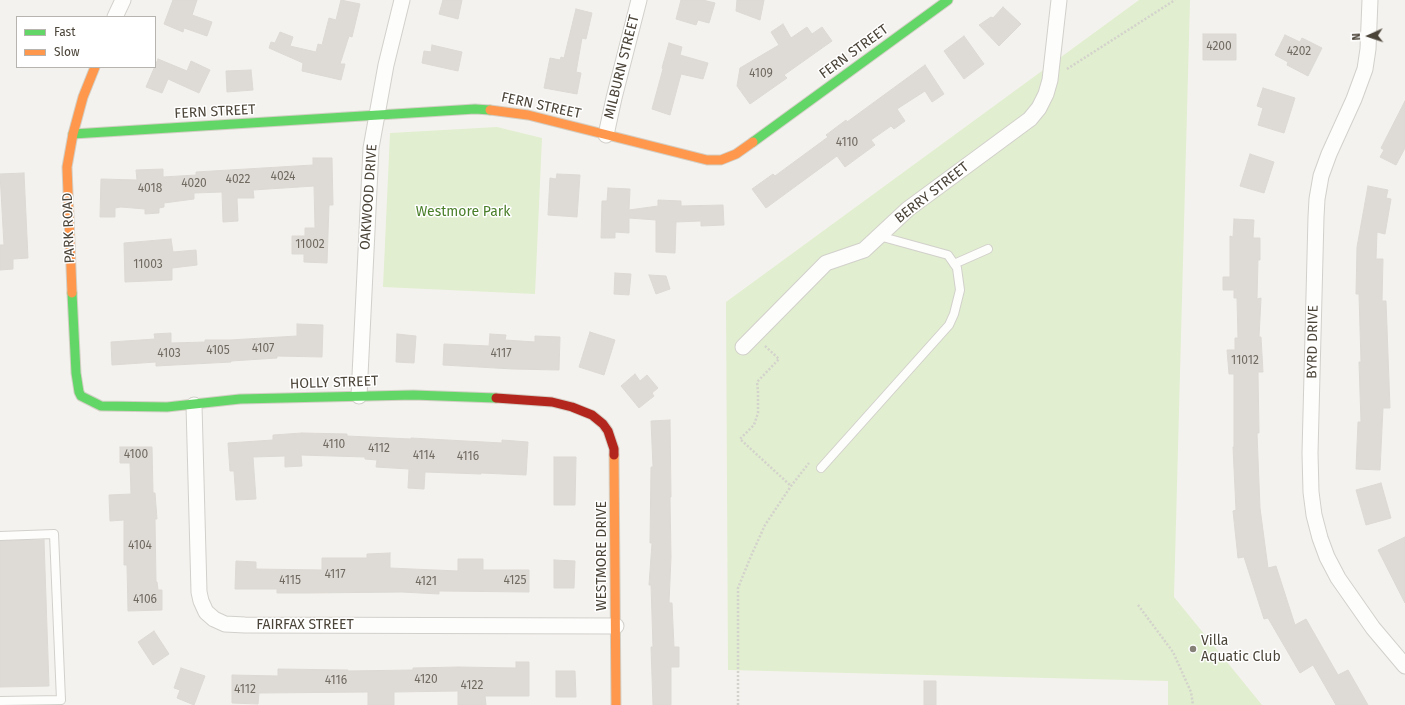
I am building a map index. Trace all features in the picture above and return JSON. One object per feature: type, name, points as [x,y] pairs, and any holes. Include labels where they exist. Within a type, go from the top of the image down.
[{"type":"street","points":[[116,16],[123,0]]},
{"type":"street","name":"OAKWOOD DRIVE","points":[[359,396],[371,148],[386,65],[402,0]]},
{"type":"street","name":"MILBURN STREET","points":[[606,135],[639,0]]},
{"type":"street","name":"FERN STREET","points":[[73,134],[475,109],[498,110],[528,115],[707,160],[721,160],[736,154],[948,0]]},
{"type":"street","name":"BERRY STREET","points":[[742,347],[826,262],[864,250],[908,209],[1030,119],[1044,99],[1050,80],[1059,0]]},
{"type":"street","name":"BYRD DRIVE","points":[[1370,0],[1368,49],[1365,69],[1354,99],[1328,154],[1317,199],[1310,445],[1311,492],[1314,516],[1320,538],[1338,578],[1373,628],[1405,666]]},
{"type":"street","name":"PARK ROAD","points":[[79,392],[76,373],[69,246],[67,167],[73,134],[95,68]]},
{"type":"street","name":"HOLLY STREET","points":[[79,392],[81,396],[101,406],[167,407],[240,399],[413,395],[552,402],[572,407],[592,415]]},
{"type":"street","name":"FAIRFAX STREET","points":[[194,405],[199,592],[201,602],[206,612],[214,619],[225,624],[245,626],[616,626]]},
{"type":"street","name":"WESTMORE DRIVE","points":[[592,415],[603,424],[608,431],[614,449],[616,705]]},
{"type":"lane","points":[[821,468],[949,325],[954,314],[960,290],[957,268],[948,255],[879,236]]},
{"type":"lane","points":[[954,264],[988,249]]},
{"type":"lane","points":[[0,536],[54,534],[61,700],[0,701]]},
{"type":"path","points":[[1050,80],[1175,0]]},
{"type":"path","points":[[754,335],[779,359],[757,382],[758,412],[754,425],[740,439],[791,486]]},
{"type":"path","points":[[738,705],[738,588],[765,525],[791,486],[811,461],[821,468]]},
{"type":"path","points":[[1138,606],[1173,652],[1191,692],[1193,705]]},
{"type":"green space","points":[[1139,0],[1190,0],[1174,597],[1262,705],[1168,705],[1168,681],[728,670],[726,302]]},
{"type":"green space","name":"Westmore Park","points":[[497,127],[542,138],[535,294],[383,287],[390,133]]},
{"type":"building","points":[[173,0],[197,0],[192,15],[212,22],[207,36],[184,28],[183,32],[164,24]]},
{"type":"building","points":[[341,0],[360,4],[352,37],[349,36],[340,64],[345,64],[341,80],[302,71],[303,63],[269,48],[271,42],[275,43],[280,32],[293,37],[290,46],[316,52],[318,44],[322,45],[329,18],[336,20]]},
{"type":"building","points":[[443,0],[462,0],[458,19],[439,14]]},
{"type":"building","points":[[681,0],[703,0],[715,3],[709,23],[698,20],[696,25],[676,19]]},
{"type":"building","points":[[737,0],[764,0],[760,20],[736,11]]},
{"type":"building","points":[[1003,7],[1021,24],[999,46],[979,25],[991,17],[993,18]]},
{"type":"building","points":[[576,9],[592,13],[586,39],[582,38],[576,72],[581,73],[577,94],[544,88],[550,58],[560,60],[561,57],[564,58]]},
{"type":"building","points":[[783,24],[791,38],[807,27],[812,34],[822,27],[832,41],[784,75],[787,78],[750,104],[737,86],[740,68],[779,45],[771,32]]},
{"type":"building","points":[[1203,34],[1236,34],[1236,60],[1203,60]]},
{"type":"building","points":[[1285,35],[1300,42],[1302,38],[1322,48],[1308,76],[1287,65],[1288,62],[1275,55]]},
{"type":"building","points":[[964,36],[984,64],[964,79],[944,51]]},
{"type":"building","points":[[669,43],[682,47],[680,55],[708,63],[703,79],[681,74],[670,115],[652,109]]},
{"type":"building","points":[[432,45],[462,52],[458,71],[422,63],[424,51],[431,52]]},
{"type":"building","points":[[158,59],[187,71],[191,61],[210,70],[199,93],[168,79],[162,93],[146,87],[154,68],[156,68]]},
{"type":"building","points":[[925,65],[944,94],[932,102],[925,91],[897,109],[905,121],[894,129],[891,126],[871,140],[875,145],[845,167],[837,156],[766,208],[752,189],[773,174],[775,176],[828,137],[826,135],[846,120],[847,122]]},
{"type":"building","points":[[251,70],[253,90],[227,92],[226,71]]},
{"type":"building","points":[[1263,88],[1295,98],[1284,133],[1258,125],[1263,108],[1257,106]]},
{"type":"building","points":[[1405,101],[1405,148],[1396,165],[1380,157],[1384,150],[1381,148]]},
{"type":"building","points":[[1250,154],[1274,162],[1264,193],[1240,186]]},
{"type":"building","points":[[313,158],[332,158],[333,205],[329,205],[327,263],[304,262],[304,254],[292,254],[292,236],[305,236],[305,228],[315,228],[314,186],[253,190],[254,198],[237,198],[238,221],[223,222],[222,192],[194,193],[194,199],[164,203],[164,207],[159,208],[159,213],[145,214],[145,209],[121,207],[115,208],[115,217],[100,217],[101,179],[137,180],[136,170],[163,169],[163,177],[196,175],[196,172],[313,165]]},
{"type":"building","points":[[24,173],[28,258],[13,259],[13,269],[0,270],[0,245],[4,245],[0,174]]},
{"type":"building","points":[[557,174],[580,175],[577,217],[548,215],[550,178],[556,179]]},
{"type":"building","points":[[1368,186],[1388,190],[1386,198],[1391,199],[1385,234],[1377,232],[1376,259],[1383,259],[1382,301],[1386,301],[1390,408],[1383,408],[1380,470],[1356,469],[1358,422],[1361,422],[1359,294],[1356,294],[1357,247]]},
{"type":"building","points":[[608,188],[630,189],[629,210],[658,206],[658,200],[681,201],[681,206],[723,205],[724,225],[701,226],[701,221],[676,222],[675,253],[656,252],[656,220],[629,218],[629,233],[615,232],[615,238],[601,238],[602,201],[607,201]]},
{"type":"building","points":[[1234,219],[1254,220],[1253,238],[1260,238],[1257,299],[1261,298],[1259,337],[1261,337],[1263,372],[1258,372],[1259,433],[1257,433],[1260,508],[1268,568],[1276,566],[1295,625],[1306,619],[1338,675],[1348,670],[1368,705],[1336,705],[1313,665],[1300,673],[1268,618],[1264,619],[1244,557],[1238,558],[1233,511],[1236,510],[1233,447],[1234,374],[1229,374],[1227,350],[1235,350],[1235,338],[1238,338],[1237,298],[1234,298],[1234,290],[1223,290],[1223,277],[1230,277],[1230,236],[1233,237]]},
{"type":"building","points":[[171,239],[173,252],[196,250],[197,265],[172,268],[172,280],[125,282],[124,243]]},
{"type":"building","points":[[615,273],[631,274],[629,295],[614,294]]},
{"type":"building","points":[[649,275],[666,276],[670,289],[656,294]]},
{"type":"building","points":[[297,324],[323,325],[322,357],[277,356],[277,358],[231,362],[156,366],[156,362],[112,365],[111,342],[155,339],[154,334],[171,333],[171,343],[297,336]]},
{"type":"building","points":[[590,332],[615,340],[604,375],[579,367]]},
{"type":"building","points":[[397,334],[416,336],[414,363],[396,362]]},
{"type":"building","points":[[490,334],[506,335],[505,340],[535,342],[535,336],[560,337],[559,370],[443,365],[444,344],[489,346]]},
{"type":"building","points":[[635,374],[640,381],[647,375],[658,388],[652,393],[654,396],[639,408],[621,386]]},
{"type":"building","points":[[670,420],[671,557],[669,603],[672,603],[674,647],[679,647],[679,667],[671,667],[671,705],[653,705],[651,585],[649,585],[652,543],[650,543],[651,467],[653,467],[651,421]]},
{"type":"building","points":[[302,433],[347,434],[347,436],[502,443],[502,440],[528,442],[526,475],[425,472],[424,489],[408,488],[409,469],[376,467],[377,460],[365,459],[365,457],[301,455],[302,466],[285,467],[285,456],[253,457],[256,499],[236,500],[234,471],[230,471],[228,443],[273,440],[273,435]]},
{"type":"building","points":[[120,447],[152,447],[153,493],[155,493],[157,519],[155,519],[156,582],[158,590],[162,590],[162,610],[128,611],[127,565],[124,565],[124,520],[110,521],[109,495],[131,494],[130,463],[120,463]]},
{"type":"building","points":[[554,457],[576,457],[575,505],[554,505]]},
{"type":"building","points":[[1381,483],[1391,518],[1366,525],[1356,490]]},
{"type":"building","points":[[1405,537],[1405,603],[1378,550]]},
{"type":"building","points":[[44,540],[49,686],[0,687],[0,541]]},
{"type":"building","points":[[390,553],[390,568],[458,571],[458,559],[483,559],[483,570],[529,570],[529,592],[439,591],[439,594],[402,592],[277,593],[277,589],[235,589],[236,561],[256,562],[256,569],[322,570],[322,558],[367,558],[367,554]]},
{"type":"building","points":[[554,560],[575,561],[574,588],[554,588]]},
{"type":"building","points":[[154,631],[169,654],[153,665],[138,642]]},
{"type":"building","points":[[516,662],[529,662],[529,696],[485,696],[486,705],[458,705],[458,691],[394,692],[394,705],[368,705],[368,692],[259,693],[258,704],[232,703],[232,675],[278,676],[278,669],[348,671],[413,670],[413,668],[458,667],[516,668]]},
{"type":"building","points":[[181,668],[205,676],[194,705],[177,698],[180,690],[174,688]]},
{"type":"building","points":[[556,671],[575,671],[576,697],[556,697]]},
{"type":"building","points":[[924,681],[936,681],[936,705],[924,705]]},
{"type":"traffic: fast","points":[[753,142],[948,0]]},
{"type":"traffic: fast","points":[[73,134],[475,109],[490,110]]},
{"type":"traffic: fast","points":[[72,293],[76,373],[79,392],[81,396],[101,406],[167,407],[240,399],[413,395],[496,398]]},
{"type":"traffic: slow","points":[[72,293],[67,167],[73,134],[83,97],[95,68]]},
{"type":"traffic: slow","points":[[490,110],[528,115],[707,160],[721,160],[736,154],[753,142]]},
{"type":"traffic: slow","points":[[614,455],[616,705]]},
{"type":"traffic: jam","points":[[496,398],[552,402],[572,407],[592,415],[603,424],[608,431],[614,449],[614,455]]},
{"type":"place","name":"Villa Aquatic Club","points":[[1193,649]]}]
